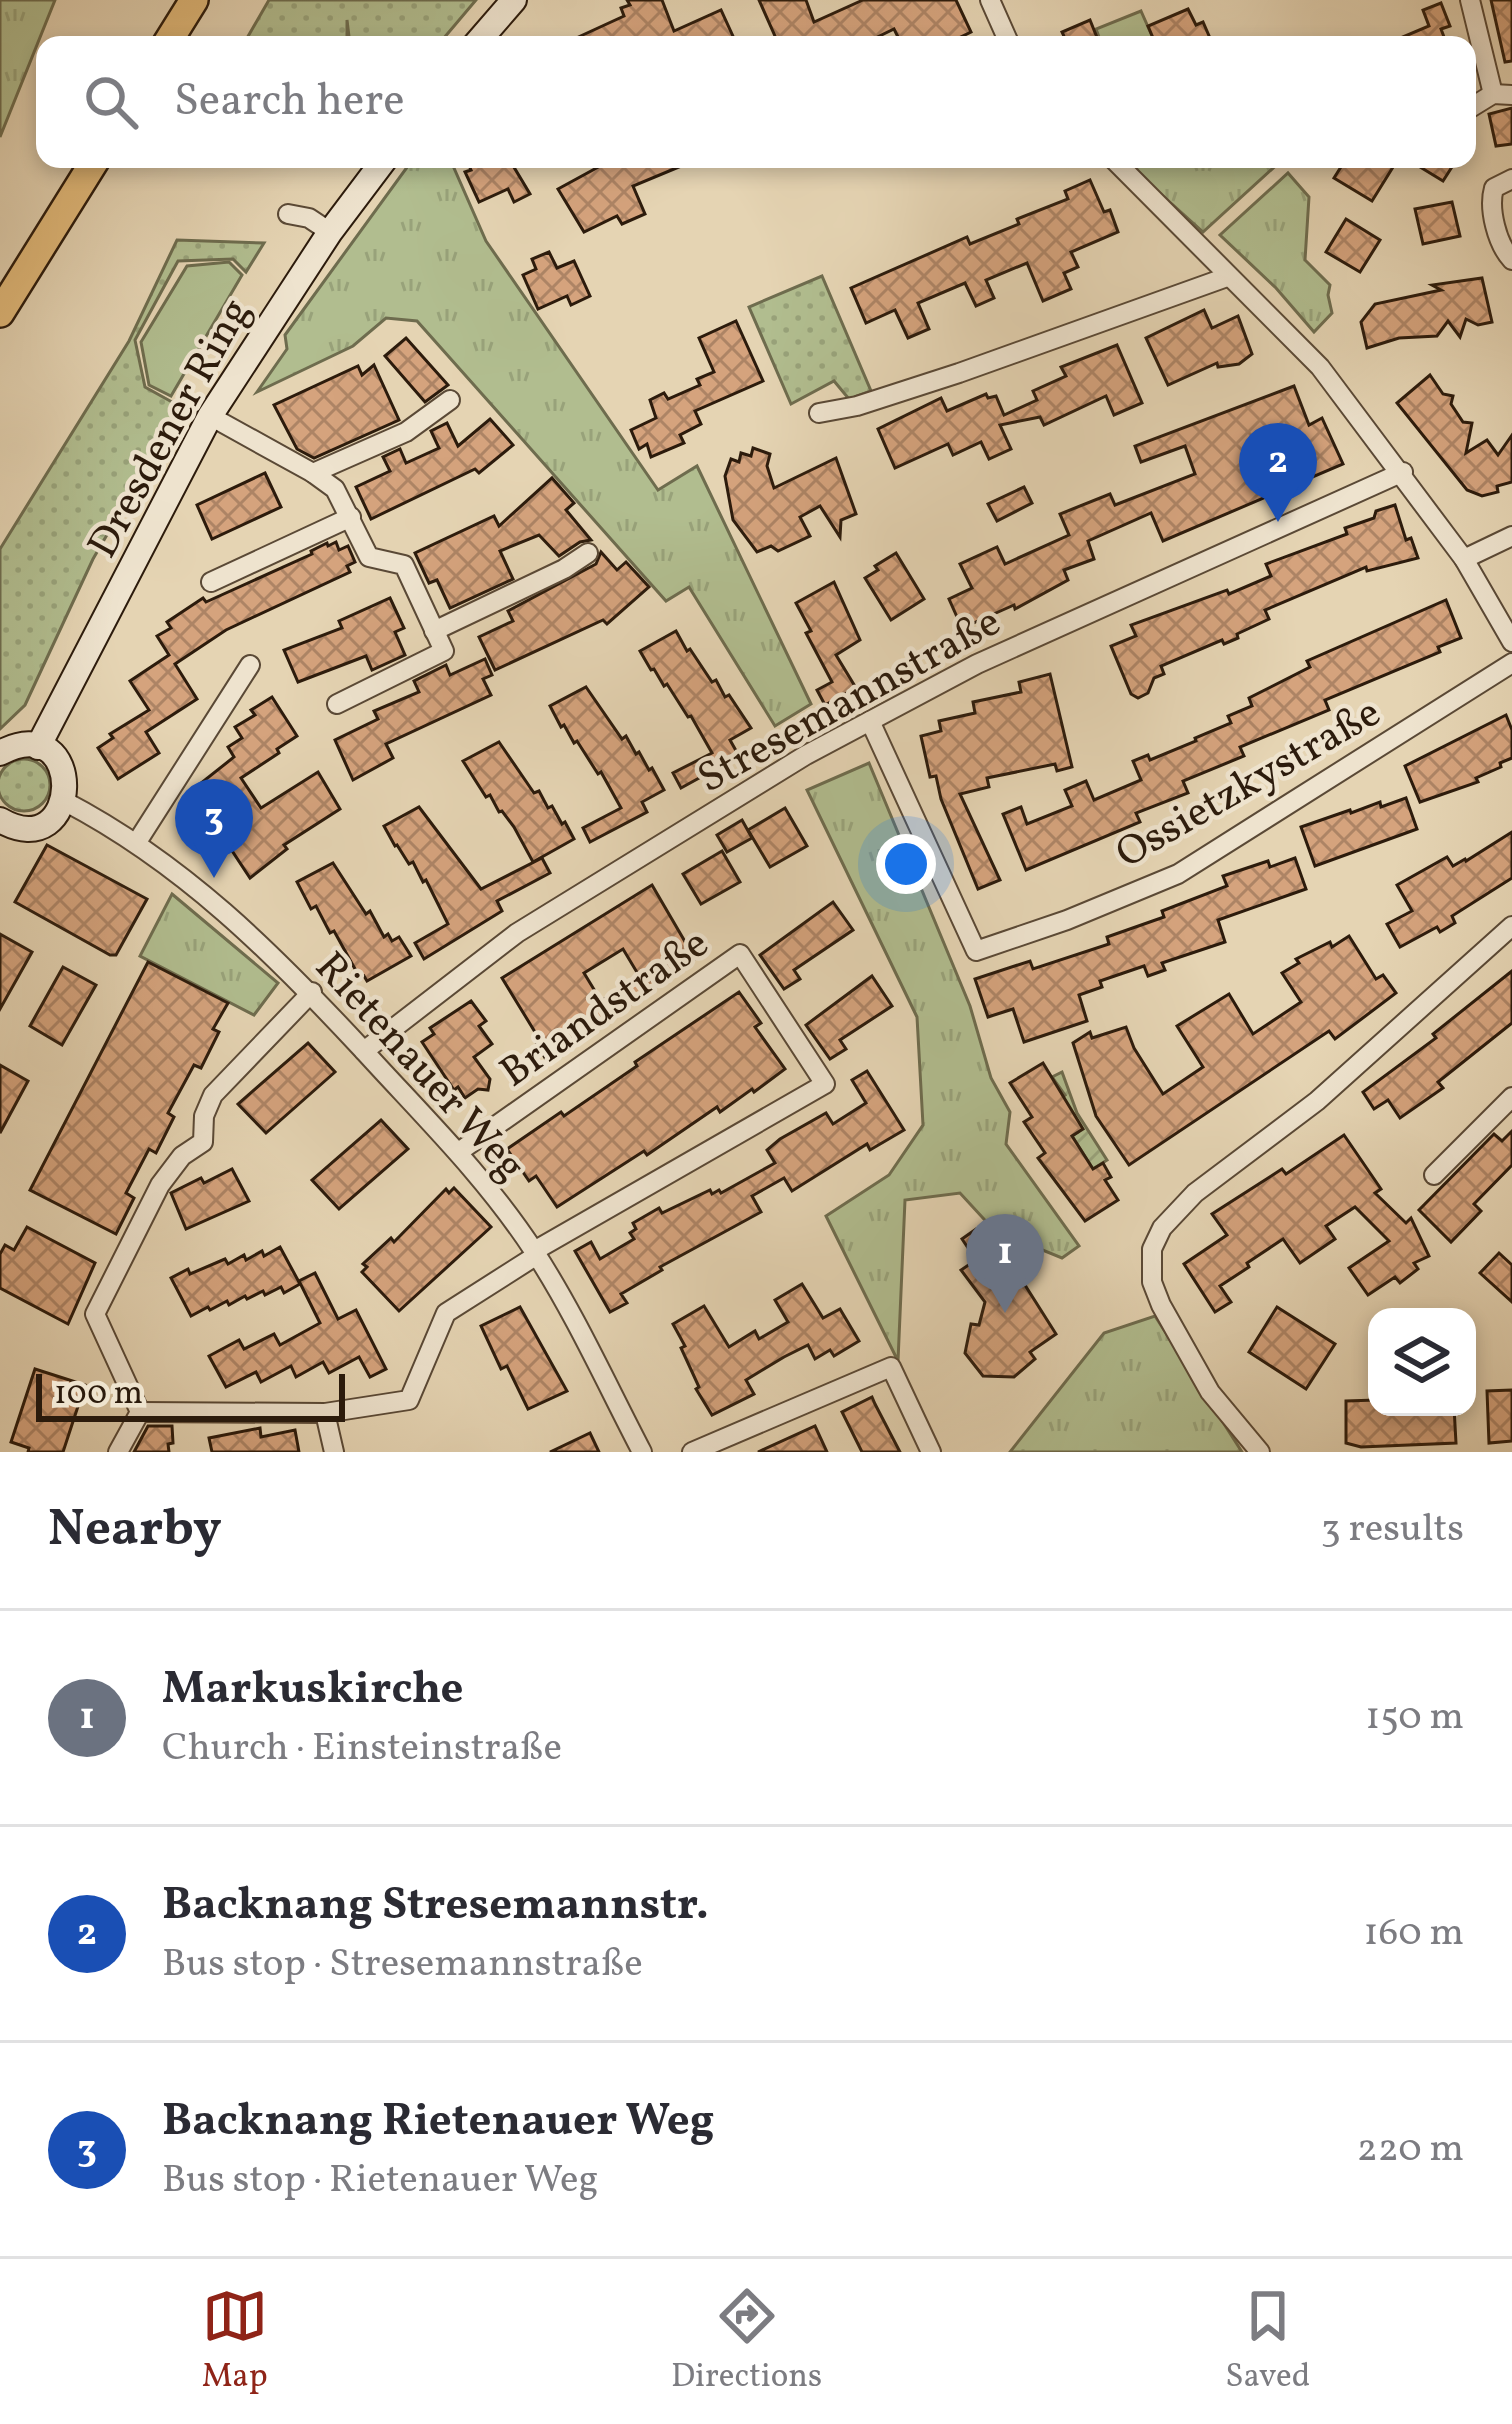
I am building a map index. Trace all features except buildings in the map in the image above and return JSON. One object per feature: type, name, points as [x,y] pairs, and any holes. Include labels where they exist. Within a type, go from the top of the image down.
[{"type":"main road","points":[[172,36],[194,0]]},
{"type":"main road","points":[[0,313],[90,168]]},
{"type":"street","points":[[483,36],[514,0]]},
{"type":"street","points":[[989,0],[1006,36]]},
{"type":"street","points":[[1470,0],[1503,94]]},
{"type":"street","name":"Dresdener Ring","points":[[38,747],[210,416],[330,232],[378,168]]},
{"type":"street","points":[[1122,168],[1319,367],[1403,472],[1464,559],[1512,642]]},
{"type":"street","points":[[1512,179],[1494,188],[1491,200],[1502,246],[1512,260]]},
{"type":"street","points":[[288,214],[309,218],[330,232]]},
{"type":"street","points":[[819,413],[857,406],[959,373],[1227,277]]},
{"type":"street","points":[[313,473],[406,432],[450,400]]},
{"type":"street","points":[[210,416],[335,489],[369,557],[404,565],[444,651],[337,704]]},
{"type":"street","name":"Stresemannstraße","points":[[364,1051],[517,933],[787,766],[1052,629],[1403,472]]},
{"type":"street","points":[[212,581],[351,517]]},
{"type":"street","points":[[1464,559],[1512,536]]},
{"type":"street","points":[[434,631],[588,554]]},
{"type":"street","name":"Ossietzkystraße","points":[[870,721],[976,951],[1178,874],[1512,663]]},
{"type":"street","points":[[137,842],[250,665]]},
{"type":"street","points":[[0,753],[12,747],[38,747],[50,753],[62,768],[67,787],[64,801],[50,820],[2,829]]},
{"type":"street","name":"Rietenauer Weg","points":[[64,801],[137,842],[226,910],[312,992],[460,1151],[535,1253],[642,1452]]},
{"type":"street","points":[[1260,1452],[1210,1392],[1155,1293],[1152,1249],[1162,1228],[1195,1193],[1317,1101],[1512,926]]},
{"type":"street","name":"Briandstraße","points":[[460,1151],[740,954],[825,1084],[535,1253]]},
{"type":"street","points":[[140,1412],[94,1314],[160,1185],[182,1156],[203,1142],[204,1116],[213,1095],[312,992]]},
{"type":"street","points":[[1434,1175],[1512,1097]]},
{"type":"street","points":[[140,1412],[325,1413],[409,1400],[446,1312],[535,1253]]},
{"type":"street","points":[[692,1452],[891,1367],[931,1452]]},
{"type":"street","points":[[118,1452],[140,1412]]},
{"type":"street","points":[[325,1413],[334,1452]]},
{"type":"green space","points":[[0,0],[55,0],[41,36],[36,36],[36,47],[0,137]]},
{"type":"green space","points":[[269,0],[476,0],[446,36],[349,36],[347,20],[347,36],[248,36]]},
{"type":"green space","points":[[1141,11],[1152,36],[1099,36],[1096,29]]},
{"type":"green space","points":[[406,168],[454,168],[486,241],[658,490],[697,466],[811,704],[775,726],[689,587],[666,601],[417,321],[386,318],[353,346],[257,392],[287,349],[285,335]]},
{"type":"green space","points":[[1132,168],[1273,168],[1203,232]]},
{"type":"green space","points":[[1288,173],[1309,197],[1305,260],[1330,285],[1332,313],[1314,332],[1220,235]]},
{"type":"green space","points":[[177,240],[264,243],[246,272],[233,259],[178,261],[135,340],[145,387],[181,407],[93,559],[25,705],[0,729],[0,549],[129,341]]},
{"type":"green space","points":[[229,262],[242,275],[171,396],[149,385],[141,342],[187,266]]},
{"type":"green space","points":[[822,276],[871,391],[849,399],[834,381],[791,404],[749,307]]},
{"type":"green space","points":[[14,761],[34,761],[48,775],[48,795],[34,809],[14,809],[0,795],[0,775]]},
{"type":"green space","points":[[869,763],[970,1006],[991,1078],[1010,1112],[1006,1144],[1079,1246],[1062,1258],[994,1230],[960,1193],[905,1200],[898,1361],[826,1216],[889,1175],[923,1125],[917,1017],[807,790]]},
{"type":"green space","points":[[172,894],[278,983],[254,1015],[140,956]]},
{"type":"green space","points":[[1062,1072],[1077,1113],[1107,1160],[1093,1169],[1072,1136],[1078,1132],[1056,1101],[1065,1095],[1052,1077]]},
{"type":"green space","points":[[1155,1316],[1242,1452],[1010,1452],[1104,1333]]},
{"type":"place","name":"Backnang Stresemannstr.","points":[[1278,522]]},
{"type":"place","name":"Backnang Rietenauer Weg","points":[[214,878]]},
{"type":"place","name":"Markuskirche","points":[[1005,1313]]}]
